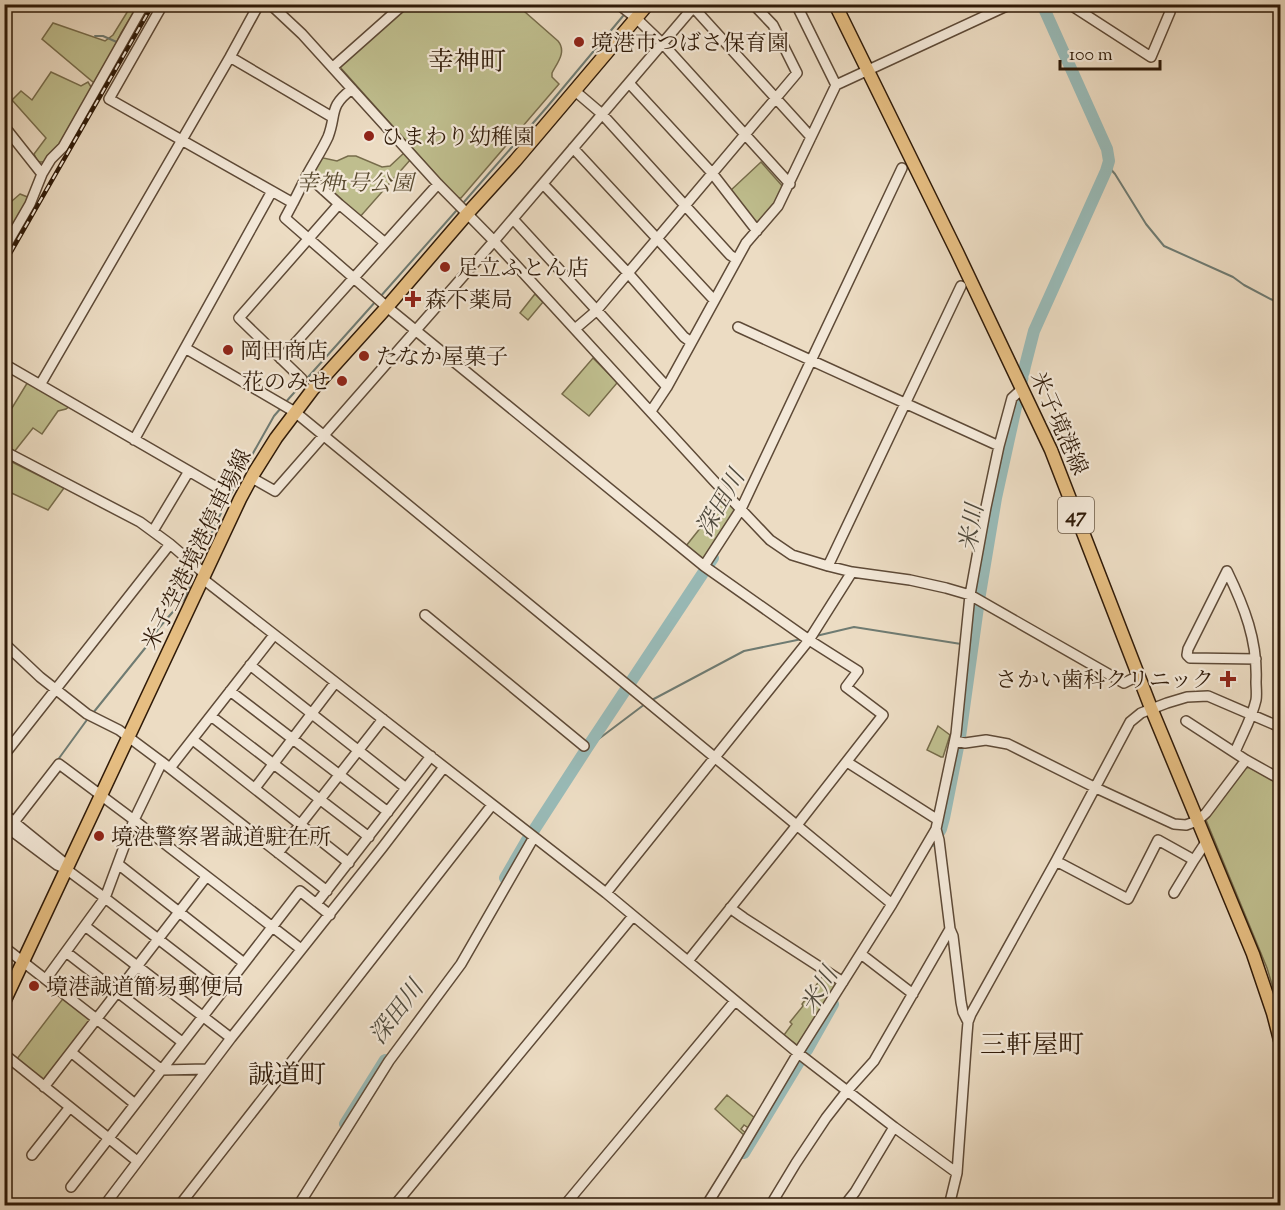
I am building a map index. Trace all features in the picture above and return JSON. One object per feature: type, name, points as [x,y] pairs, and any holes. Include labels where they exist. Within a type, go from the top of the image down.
[{"type":"main road","name":"米子空港境港停車場線","points":[[4,1002],[204,577],[252,478],[276,438],[313,389],[515,161],[648,4]]},
{"type":"main road","name":"米子境港線","points":[[835,4],[1051,450],[1150,708],[1253,954],[1281,1040]]},
{"type":"street","points":[[4,249],[30,204],[42,174],[51,159],[63,147],[144,4]]},
{"type":"street","points":[[163,4],[109,99],[293,203]]},
{"type":"street","points":[[40,385],[259,4]]},
{"type":"street","points":[[270,4],[333,67],[438,184],[494,241],[771,540],[792,555],[828,566],[852,572],[910,580],[970,595],[1124,683],[1138,676]]},
{"type":"street","points":[[333,67],[404,4]]},
{"type":"street","points":[[618,4],[662,43],[790,184]]},
{"type":"street","points":[[575,329],[596,311],[797,73],[773,25],[753,4]]},
{"type":"street","points":[[796,4],[836,85]]},
{"type":"street","points":[[651,411],[667,387],[736,259],[746,243],[778,207],[836,85],[1011,4]]},
{"type":"street","points":[[1069,4],[1151,57],[1170,12],[1168,4]]},
{"type":"street","points":[[252,478],[274,491],[494,241],[694,6],[811,137]]},
{"type":"street","points":[[230,57],[332,117]]},
{"type":"street","points":[[629,83],[712,173],[757,231]]},
{"type":"street","points":[[352,89],[336,105],[327,140],[285,218],[387,307],[704,566],[809,640],[858,671],[846,687],[883,715],[688,961]]},
{"type":"street","points":[[574,91],[602,114],[736,259]]},
{"type":"street","points":[[4,126],[42,174]]},
{"type":"street","points":[[573,148],[714,300]]},
{"type":"street","points":[[704,566],[741,509],[902,168]]},
{"type":"street","points":[[307,175],[384,243]]},
{"type":"street","points":[[281,359],[438,184]]},
{"type":"street","points":[[543,184],[691,342]]},
{"type":"street","points":[[134,440],[272,191]]},
{"type":"street","points":[[302,379],[239,318],[339,204]]},
{"type":"street","points":[[513,219],[667,387]]},
{"type":"street","points":[[828,566],[961,286]]},
{"type":"street","points":[[738,327],[999,446]]},
{"type":"street","points":[[185,348],[295,412],[892,904]]},
{"type":"street","points":[[4,364],[225,492]]},
{"type":"street","points":[[706,1206],[798,1053],[892,904],[937,824],[955,741],[970,595],[984,516],[1012,398],[1022,389]]},
{"type":"street","points":[[4,451],[126,514],[153,531],[273,635],[606,893],[798,1053],[894,1128],[957,1173]]},
{"type":"street","points":[[153,531],[189,471]]},
{"type":"street","points":[[4,755],[170,544]]},
{"type":"street","points":[[1235,752],[1256,700],[1256,659],[1250,626],[1242,601],[1227,571],[1187,655],[1190,658],[1256,659]]},
{"type":"street","points":[[606,893],[809,640],[852,572]]},
{"type":"street","points":[[425,615],[584,746]]},
{"type":"street","points":[[46,979],[105,898],[134,820],[166,765],[193,740],[273,635]]},
{"type":"street","points":[[4,643],[87,714],[129,737],[327,891]]},
{"type":"street","points":[[250,665],[406,788]]},
{"type":"street","points":[[255,788],[335,683]]},
{"type":"street","points":[[231,691],[388,812]]},
{"type":"street","points":[[949,1206],[957,1173],[968,1022],[1130,722],[1150,708],[1187,697],[1208,696],[1281,727]]},
{"type":"street","points":[[211,716],[369,837]]},
{"type":"street","points":[[278,853],[383,719]]},
{"type":"street","points":[[1186,721],[1246,760],[1281,779]]},
{"type":"street","points":[[193,740],[349,863]]},
{"type":"street","points":[[955,741],[965,743],[986,740],[1008,744],[1174,825],[1186,825],[1197,821],[1206,813],[1246,760]]},
{"type":"street","points":[[316,904],[431,756]]},
{"type":"street","points":[[847,762],[937,824],[950,929],[953,936],[963,1012],[968,1022]]},
{"type":"street","points":[[9,829],[59,764],[301,949]]},
{"type":"street","points":[[104,1206],[231,1038],[330,915],[444,767]]},
{"type":"street","points":[[179,1206],[492,805]]},
{"type":"street","points":[[4,814],[9,829],[57,866],[66,869],[105,898],[223,990]]},
{"type":"street","points":[[298,1206],[390,1062],[461,964],[534,837]]},
{"type":"street","points":[[1056,861],[1128,899],[1158,840],[1194,860]]},
{"type":"street","points":[[1174,893],[1206,842]]},
{"type":"street","points":[[118,864],[243,963]]},
{"type":"street","points":[[44,1087],[206,877]]},
{"type":"street","points":[[70,1187],[300,891],[330,915]]},
{"type":"street","points":[[730,908],[843,981]]},
{"type":"street","points":[[394,1206],[633,916]]},
{"type":"street","points":[[85,926],[231,1038]]},
{"type":"street","points":[[770,1206],[826,1118],[874,1061],[950,929]]},
{"type":"street","points":[[4,947],[162,1070],[207,1070]]},
{"type":"street","points":[[66,952],[182,1042]]},
{"type":"street","points":[[861,954],[913,994]]},
{"type":"street","points":[[564,1206],[735,1001]]},
{"type":"street","points":[[71,1053],[135,1104]]},
{"type":"street","points":[[4,1054],[137,1161]]},
{"type":"street","points":[[32,1155],[70,1107]]},
{"type":"street","points":[[844,1206],[894,1128]]},
{"type":"green space","points":[[130,5],[138,5],[121,33],[97,83],[42,39],[53,23],[105,41],[113,35]]},
{"type":"green space","points":[[407,5],[517,5],[561,45],[560,57],[552,73],[552,77],[559,84],[461,198],[457,198],[339,66]]},
{"type":"green space","points":[[51,72],[81,86],[88,82],[93,90],[60,144],[45,162],[38,162],[34,154],[46,138],[12,100],[21,91],[32,100]]},
{"type":"green space","name":"幸神1号公園","points":[[405,152],[411,159],[359,218],[311,177],[319,157],[337,161],[348,156],[356,156],[382,167],[390,166]]},
{"type":"green space","points":[[761,162],[784,188],[769,214],[755,223],[730,191]]},
{"type":"green space","points":[[20,194],[30,198],[5,244],[5,207]]},
{"type":"green space","points":[[535,294],[543,302],[528,320],[520,313]]},
{"type":"green space","points":[[593,358],[617,383],[589,416],[562,394]]},
{"type":"green space","points":[[29,380],[71,405],[58,411],[42,434],[33,428],[14,452],[5,447],[4,421]]},
{"type":"green space","points":[[4,458],[64,488],[48,510],[5,490]]},
{"type":"green space","points":[[725,497],[738,510],[703,561],[686,546]]},
{"type":"green space","points":[[938,726],[950,735],[943,757],[927,750]]},
{"type":"green space","points":[[1252,767],[1280,783],[1280,1011],[1267,968],[1206,820],[1245,768]]},
{"type":"green space","points":[[826,972],[838,981],[799,1046],[784,1035],[792,1024],[790,1022],[803,1006],[802,1004]]},
{"type":"green space","points":[[65,996],[94,1019],[46,1084],[16,1060]]},
{"type":"green space","points":[[727,1095],[756,1119],[750,1129],[744,1125],[741,1129],[747,1134],[746,1137],[715,1109]]},
{"type":"waterway","points":[[630,7],[633,4]]},
{"type":"waterway","name":"米川","points":[[934,841],[944,818],[960,737],[996,498],[1034,331],[1109,161],[1107,149],[1042,4]]},
{"type":"waterway","points":[[464,202],[623,16]]},
{"type":"waterway","points":[[95,36],[103,36],[119,43]]},
{"type":"waterway","points":[[323,51],[334,62]]},
{"type":"waterway","points":[[1108,166],[1146,224],[1164,246],[1233,277],[1280,304]]},
{"type":"waterway","points":[[380,297],[456,211]]},
{"type":"waterway","points":[[284,404],[376,301]]},
{"type":"waterway","points":[[198,565],[239,478],[274,416],[281,408]]},
{"type":"waterway","name":"深田川","points":[[534,830],[713,558]]},
{"type":"waterway","points":[[93,713],[184,599],[196,570]]},
{"type":"waterway","points":[[816,636],[854,627],[961,644]]},
{"type":"waterway","points":[[650,701],[744,651],[802,639]]},
{"type":"waterway","points":[[588,747],[645,704]]},
{"type":"waterway","points":[[57,761],[89,717]]},
{"type":"waterway","name":"深田川","points":[[505,878],[527,840]]},
{"type":"waterway","name":"米川","points":[[807,1050],[833,1004]]},
{"type":"waterway","name":"深田川","points":[[345,1124],[385,1060]]},
{"type":"waterway","name":"米川","points":[[744,1153],[799,1062]]},
{"type":"railway","points":[[4,264],[153,4]]},
{"type":"place","name":"境港市つばさ保育園","points":[[579,42]]},
{"type":"place","name":"ひまわり幼稚園","points":[[369,136]]},
{"type":"place","name":"足立ふとん店","points":[[445,267]]},
{"type":"place","name":"森下薬局","points":[[413,299]]},
{"type":"place","name":"岡田商店","points":[[228,350]]},
{"type":"place","name":"たなか屋菓子","points":[[364,356]]},
{"type":"place","name":"花のみせ","points":[[342,381]]},
{"type":"place","name":"さかい歯科クリニック","points":[[1228,679]]},
{"type":"place","name":"境港警察署誠道駐在所","points":[[99,836]]},
{"type":"place","name":"境港誠道簡易郵便局","points":[[34,986]]},
{"type":"district","name":"幸神町","points":[[467,61]]},
{"type":"district","name":"三軒屋町","points":[[1032,1044]]},
{"type":"district","name":"誠道町","points":[[287,1074]]}]
